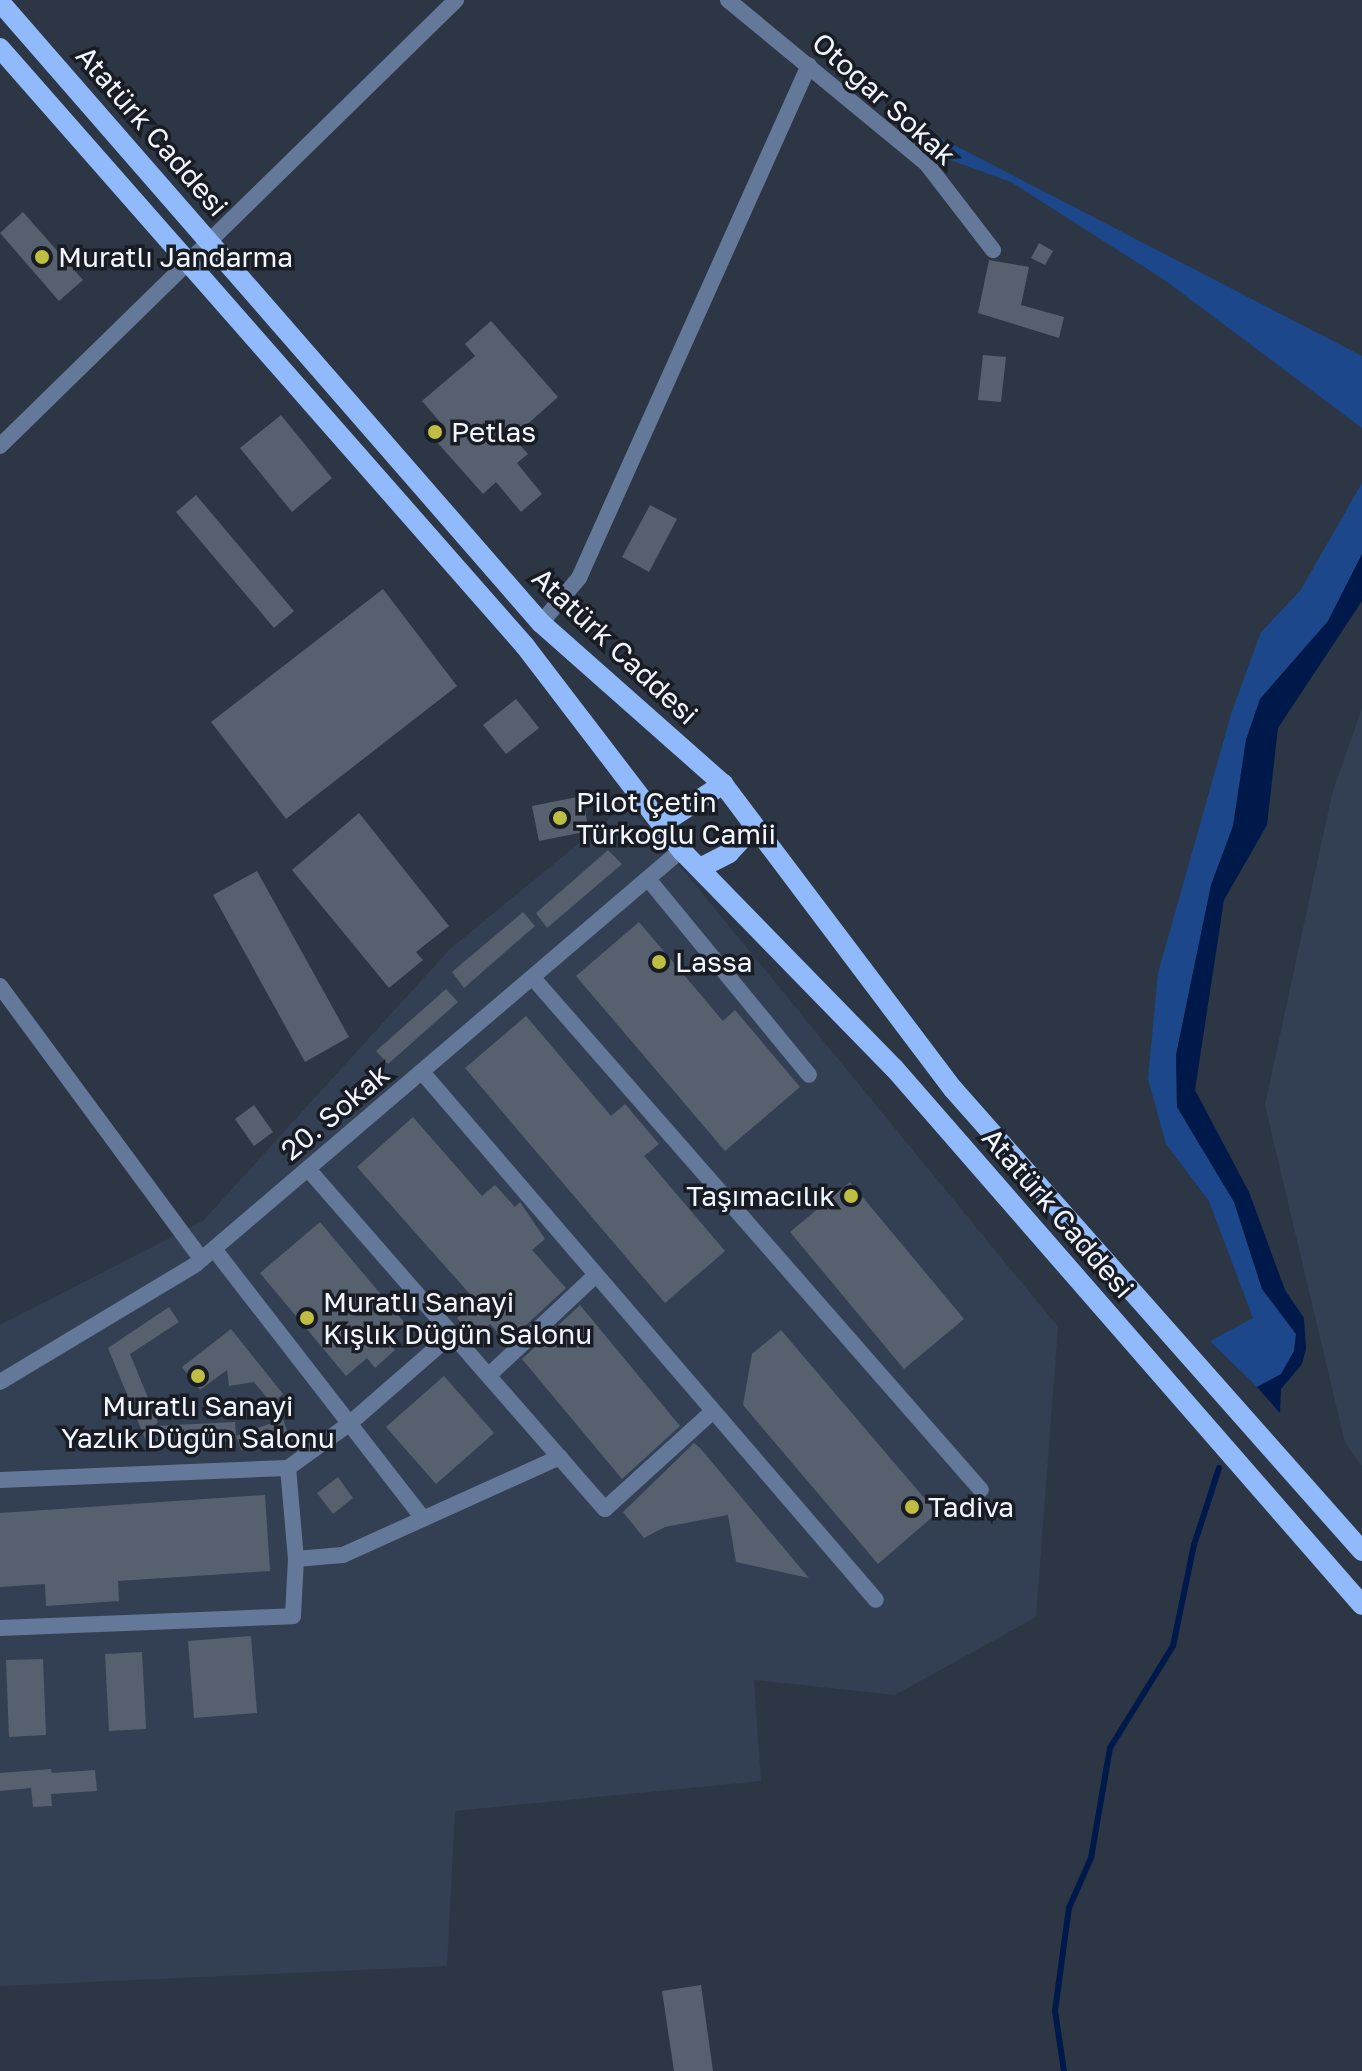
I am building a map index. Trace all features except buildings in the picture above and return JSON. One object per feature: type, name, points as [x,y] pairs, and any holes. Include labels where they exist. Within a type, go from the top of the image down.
[{"type":"main road","name":"Atatürk Caddesi","points":[[0,2],[541,623],[723,784],[953,1089],[1362,1551]]},
{"type":"main road","name":"Atatürk Caddesi","points":[[0,48],[525,646],[681,850],[894,1068],[1362,1605]]},
{"type":"main road","points":[[663,823],[723,784]]},
{"type":"main road","points":[[700,868],[729,853],[754,826]]},
{"type":"street","points":[[0,446],[213,243],[456,0]]},
{"type":"street","name":"Otogar Sokak","points":[[728,0],[926,163],[993,250]]},
{"type":"street","points":[[541,623],[579,578],[809,65]]},
{"type":"street","name":"20. Sokak","points":[[0,1382],[208,1254],[681,850]]},
{"type":"street","points":[[649,880],[809,1075]]},
{"type":"street","points":[[533,978],[981,1490]]},
{"type":"street","points":[[0,986],[208,1254],[423,1518]]},
{"type":"street","points":[[422,1072],[711,1413],[876,1600]]},
{"type":"street","points":[[308,1169],[605,1509],[711,1413]]},
{"type":"street","points":[[489,1375],[596,1275]]},
{"type":"street","points":[[0,1480],[288,1468],[349,1424],[452,1334]]},
{"type":"street","points":[[296,1559],[343,1555],[560,1457]]},
{"type":"street","points":[[0,1628],[293,1616],[296,1559],[288,1468]]},
{"type":"shaded area","points":[[925,130],[1362,356],[1362,428],[1163,279],[1011,182],[945,158],[915,139]]},
{"type":"shaded area","points":[[1362,483],[1362,554],[1328,621],[1260,699],[1246,739],[1233,826],[1211,885],[1176,1055],[1177,1107],[1234,1202],[1262,1289],[1296,1334],[1294,1351],[1281,1374],[1257,1387],[1210,1341],[1253,1318],[1209,1201],[1166,1144],[1148,1079],[1158,973],[1232,711],[1261,632],[1300,591]]},
{"type":"shaded area","points":[[1362,554],[1362,601],[1278,728],[1267,825],[1224,900],[1195,1090],[1249,1192],[1285,1290],[1304,1318],[1306,1349],[1302,1364],[1281,1389],[1280,1413],[1257,1387],[1281,1374],[1294,1351],[1296,1334],[1262,1289],[1234,1202],[1177,1107],[1176,1055],[1211,885],[1233,826],[1246,740],[1260,699],[1328,621]]},
{"type":"shaded area","points":[[1362,708],[1362,1466],[1345,1443],[1265,1105],[1332,794]]},
{"type":"shaded area","points":[[628,803],[1058,1327],[1036,1617],[895,1695],[754,1680],[761,1781],[455,1811],[447,1966],[0,1986],[0,1325],[203,1221],[450,949]]},
{"type":"waterway","points":[[1064,2071],[1055,2011],[1069,1908],[1091,1858],[1110,1748],[1173,1646],[1194,1545],[1219,1468]]},
{"type":"place","name":"Muratlı Jandarma","points":[[42,257]]},
{"type":"place","name":"Petlas","points":[[435,432]]},
{"type":"place","name":"Pilot Çetin Türkoğlu Camii","points":[[560,818]]},
{"type":"place","name":"Lassa","points":[[659,962]]},
{"type":"place","name":"Taşımacılık","points":[[851,1196]]},
{"type":"place","name":"Muratlı Sanayi Kışlık Dügün Salonu","points":[[307,1318]]},
{"type":"place","name":"Muratlı Sanayi Yazlık Dügün Salonu","points":[[198,1376]]},
{"type":"place","name":"Tadiva","points":[[912,1507]]}]
